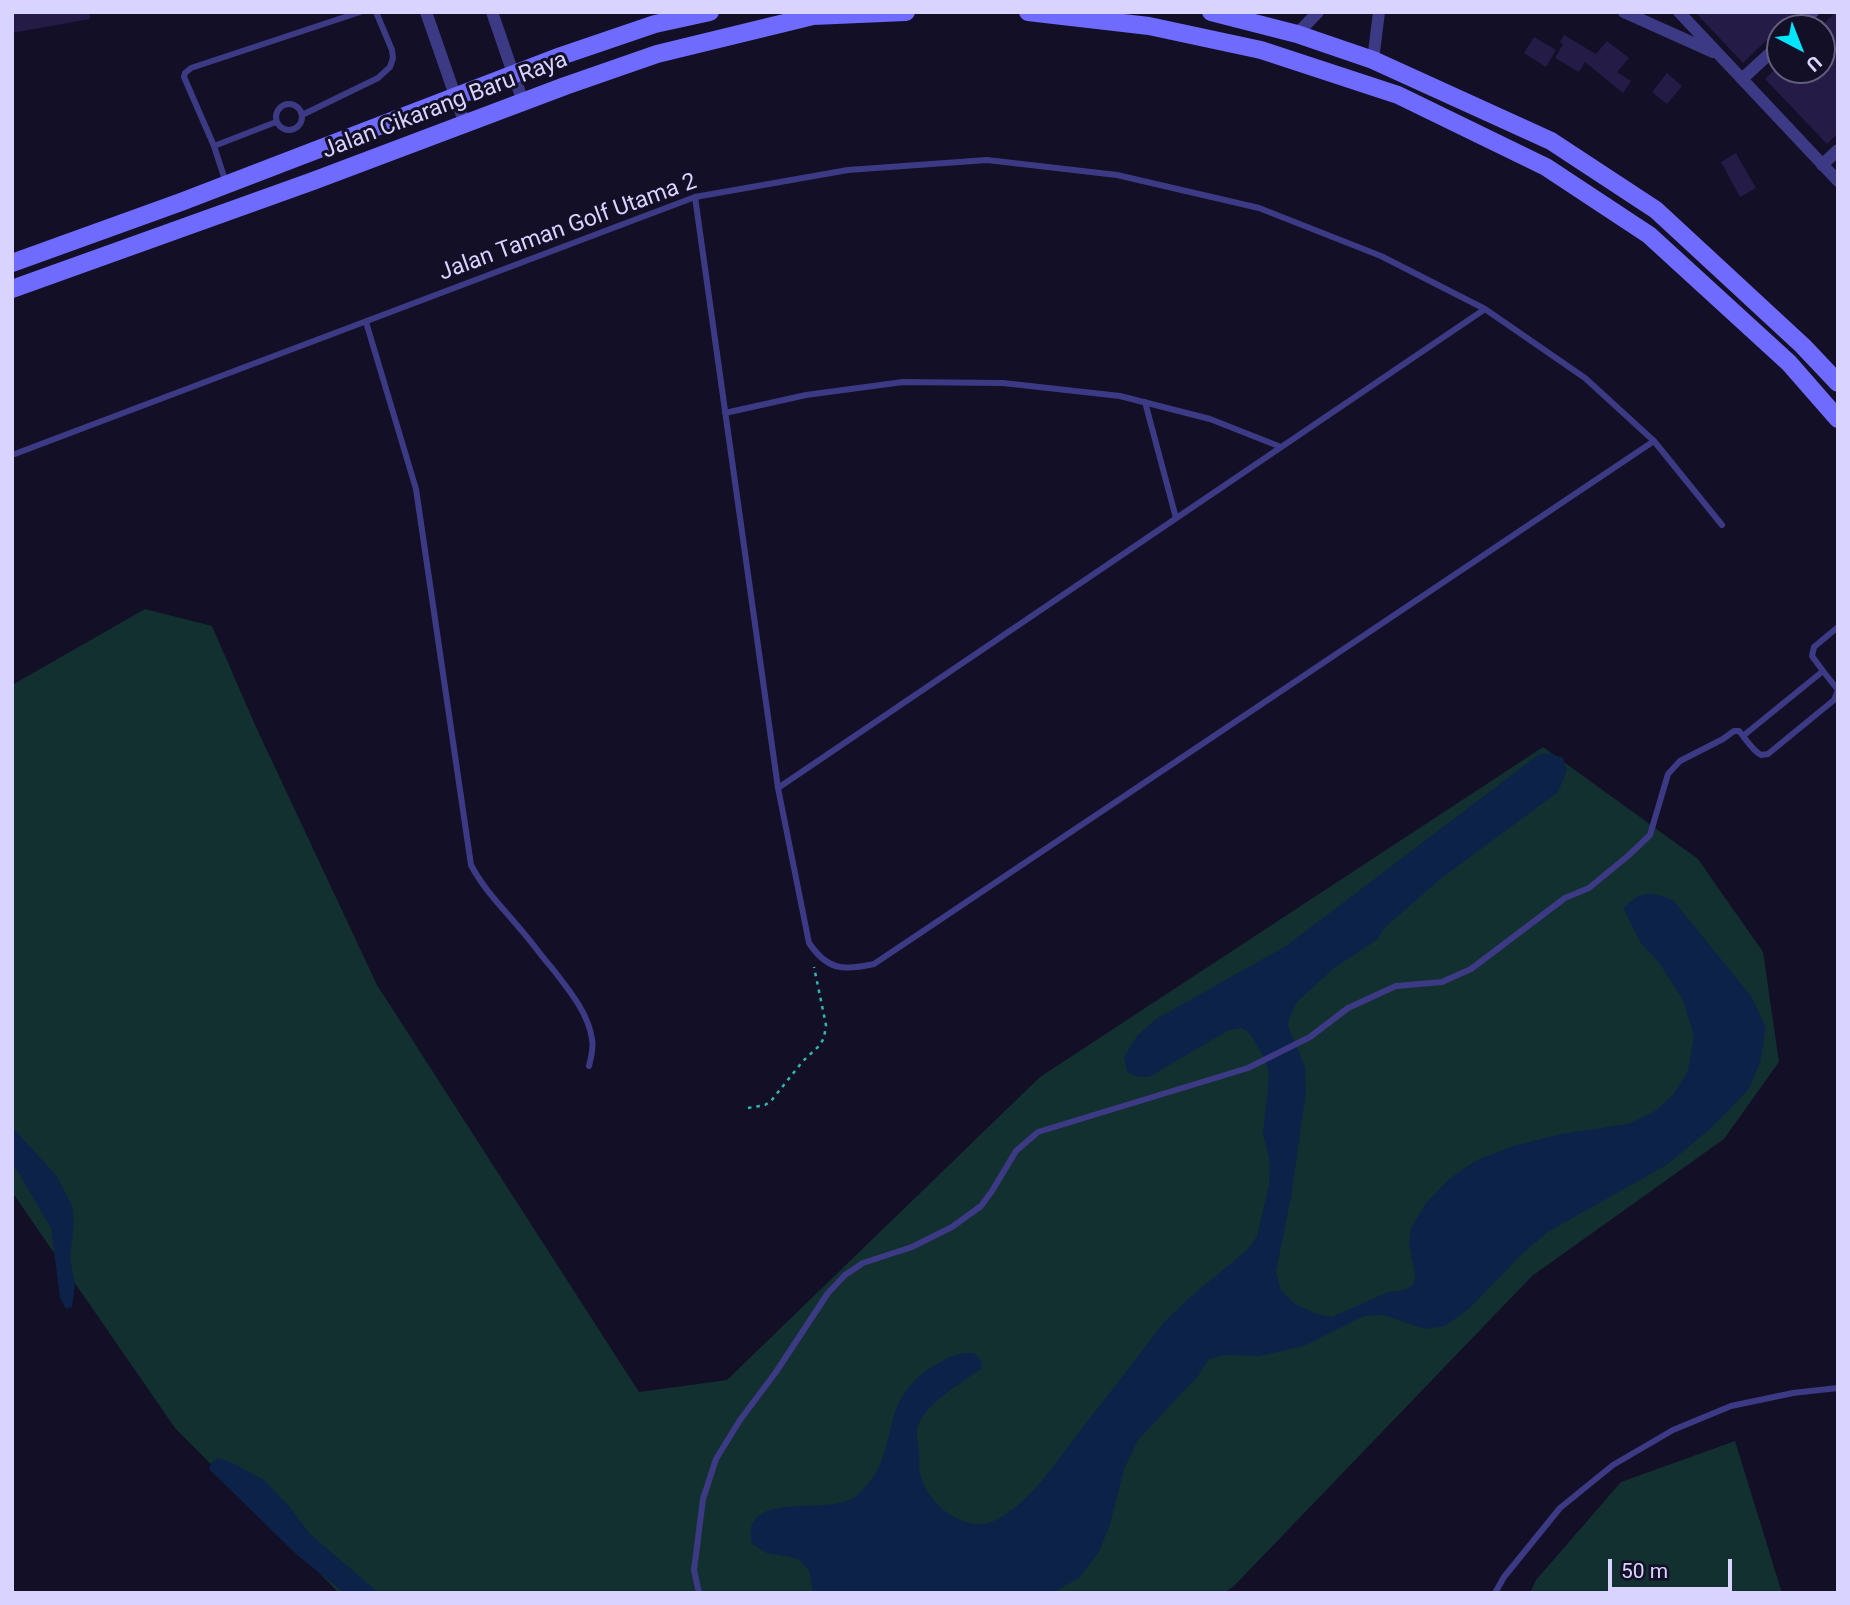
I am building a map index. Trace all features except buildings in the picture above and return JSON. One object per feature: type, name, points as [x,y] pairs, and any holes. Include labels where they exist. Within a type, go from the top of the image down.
[{"type":"main road","name":"Jalan Cikarang Baru Raya","points":[[12,263],[561,56],[655,24],[710,12]]},
{"type":"main road","name":"Jalan Cikarang Baru Raya","points":[[12,289],[657,54],[813,16],[906,12]]},
{"type":"main road","points":[[1028,12],[1149,26],[1261,50],[1398,95],[1546,167],[1649,235],[1789,363],[1838,419]]},
{"type":"main road","points":[[1211,12],[1297,34],[1373,60],[1551,141],[1656,211],[1802,346],[1838,383]]},
{"type":"main road","points":[[561,56],[558,72],[565,86]]},
{"type":"street","points":[[426,12],[465,124]]},
{"type":"street","points":[[492,12],[523,102]]},
{"type":"street","points":[[1297,34],[1318,12]]},
{"type":"street","points":[[1373,60],[1379,12]]},
{"type":"street","points":[[1624,12],[1718,54]]},
{"type":"street","points":[[1679,12],[1838,181]]},
{"type":"street","points":[[1742,79],[1766,57]]},
{"type":"street","points":[[1822,164],[1838,150]]},
{"type":"lane","points":[[227,184],[214,146],[184,77],[187,70],[360,12]]},
{"type":"lane","points":[[302,116],[378,78],[390,66],[392,50],[376,12]]},
{"type":"lane","points":[[283,105],[295,105],[302,116],[302,122],[292,130],[286,130],[276,122],[278,110],[283,105]]},
{"type":"lane","points":[[214,146],[276,122]]},
{"type":"lane","name":"Jalan Taman Golf Utama 2","points":[[12,455],[695,197],[849,170],[987,160],[1117,175],[1259,208],[1381,256],[1485,309],[1585,378],[1654,441],[1722,525]]},
{"type":"lane","points":[[695,197],[778,788],[808,943],[818,957],[833,966],[856,968],[874,964],[1654,441]]},
{"type":"lane","points":[[778,788],[1485,309]]},
{"type":"lane","points":[[366,322],[416,489],[471,865],[480,882],[565,985],[583,1013],[592,1036],[589,1066]]},
{"type":"lane","points":[[725,414],[806,395],[903,382],[1003,383],[1120,396],[1210,419],[1281,447]]},
{"type":"lane","points":[[1144,402],[1176,518]]},
{"type":"lane","points":[[699,1593],[694,1570],[703,1499],[716,1459],[828,1293],[845,1275],[863,1263],[912,1247],[952,1227],[981,1206],[1016,1151],[1038,1132],[1248,1068],[1310,1037],[1348,1008],[1396,986],[1442,982],[1471,969],[1565,898],[1589,888],[1650,835],[1668,774],[1680,761],[1734,731],[1739,731],[1756,752],[1761,755],[1768,754],[1834,700],[1838,690],[1835,680],[1823,671],[1812,656],[1814,647],[1838,627]]},
{"type":"lane","points":[[1743,736],[1823,671]]},
{"type":"lane","points":[[1495,1593],[1504,1577],[1560,1508],[1613,1465],[1673,1430],[1731,1406],[1793,1393],[1838,1388]]},
{"type":"path","points":[[748,1108],[757,1108],[771,1101],[824,1038],[826,1025],[808,943]]},
{"type":"green space","points":[[145,609],[212,626],[256,727],[377,985],[639,1392],[727,1380],[1040,1077],[1543,747],[1698,859],[1763,952],[1779,1062],[1724,1139],[1532,1276],[1234,1586],[1224,1593],[339,1593],[175,1428],[12,1192],[12,685]]},
{"type":"green space","points":[[1735,1441],[1782,1593],[1530,1593],[1536,1580],[1621,1482]]},
{"type":"water","points":[[1548,753],[1563,758],[1567,770],[1558,792],[1443,877],[1384,928],[1378,939],[1334,968],[1297,1002],[1290,1016],[1288,1026],[1305,1067],[1306,1091],[1291,1197],[1276,1272],[1281,1290],[1295,1304],[1316,1314],[1332,1317],[1388,1292],[1405,1290],[1414,1284],[1415,1274],[1409,1245],[1411,1228],[1426,1203],[1449,1179],[1477,1160],[1513,1146],[1561,1134],[1628,1124],[1655,1111],[1673,1095],[1688,1071],[1694,1036],[1683,1000],[1658,961],[1640,942],[1623,908],[1641,895],[1652,894],[1673,900],[1751,996],[1766,1028],[1760,1063],[1748,1090],[1711,1128],[1668,1164],[1548,1232],[1522,1254],[1470,1308],[1445,1326],[1425,1329],[1384,1315],[1364,1316],[1304,1346],[1259,1356],[1225,1355],[1209,1359],[1198,1376],[1138,1440],[1124,1469],[1110,1524],[1099,1552],[1079,1578],[1052,1593],[813,1593],[809,1570],[796,1558],[767,1553],[752,1544],[751,1528],[757,1518],[767,1511],[827,1505],[858,1495],[877,1470],[896,1409],[908,1388],[932,1367],[959,1354],[974,1353],[982,1362],[981,1369],[940,1399],[920,1421],[917,1429],[919,1470],[924,1484],[930,1495],[949,1514],[972,1524],[996,1520],[1031,1493],[1164,1322],[1248,1249],[1257,1236],[1269,1185],[1270,1162],[1263,1134],[1269,1076],[1266,1061],[1250,1034],[1242,1028],[1229,1030],[1149,1077],[1138,1077],[1127,1072],[1124,1057],[1137,1036],[1156,1019],[1286,946],[1538,755]]},
{"type":"water","points":[[12,1127],[56,1175],[72,1206],[74,1223],[70,1258],[75,1286],[72,1307],[66,1309],[60,1298],[51,1228],[12,1162]]},
{"type":"water","points":[[218,1458],[265,1481],[310,1534],[379,1593],[344,1593],[295,1553],[209,1469],[211,1463]]}]
